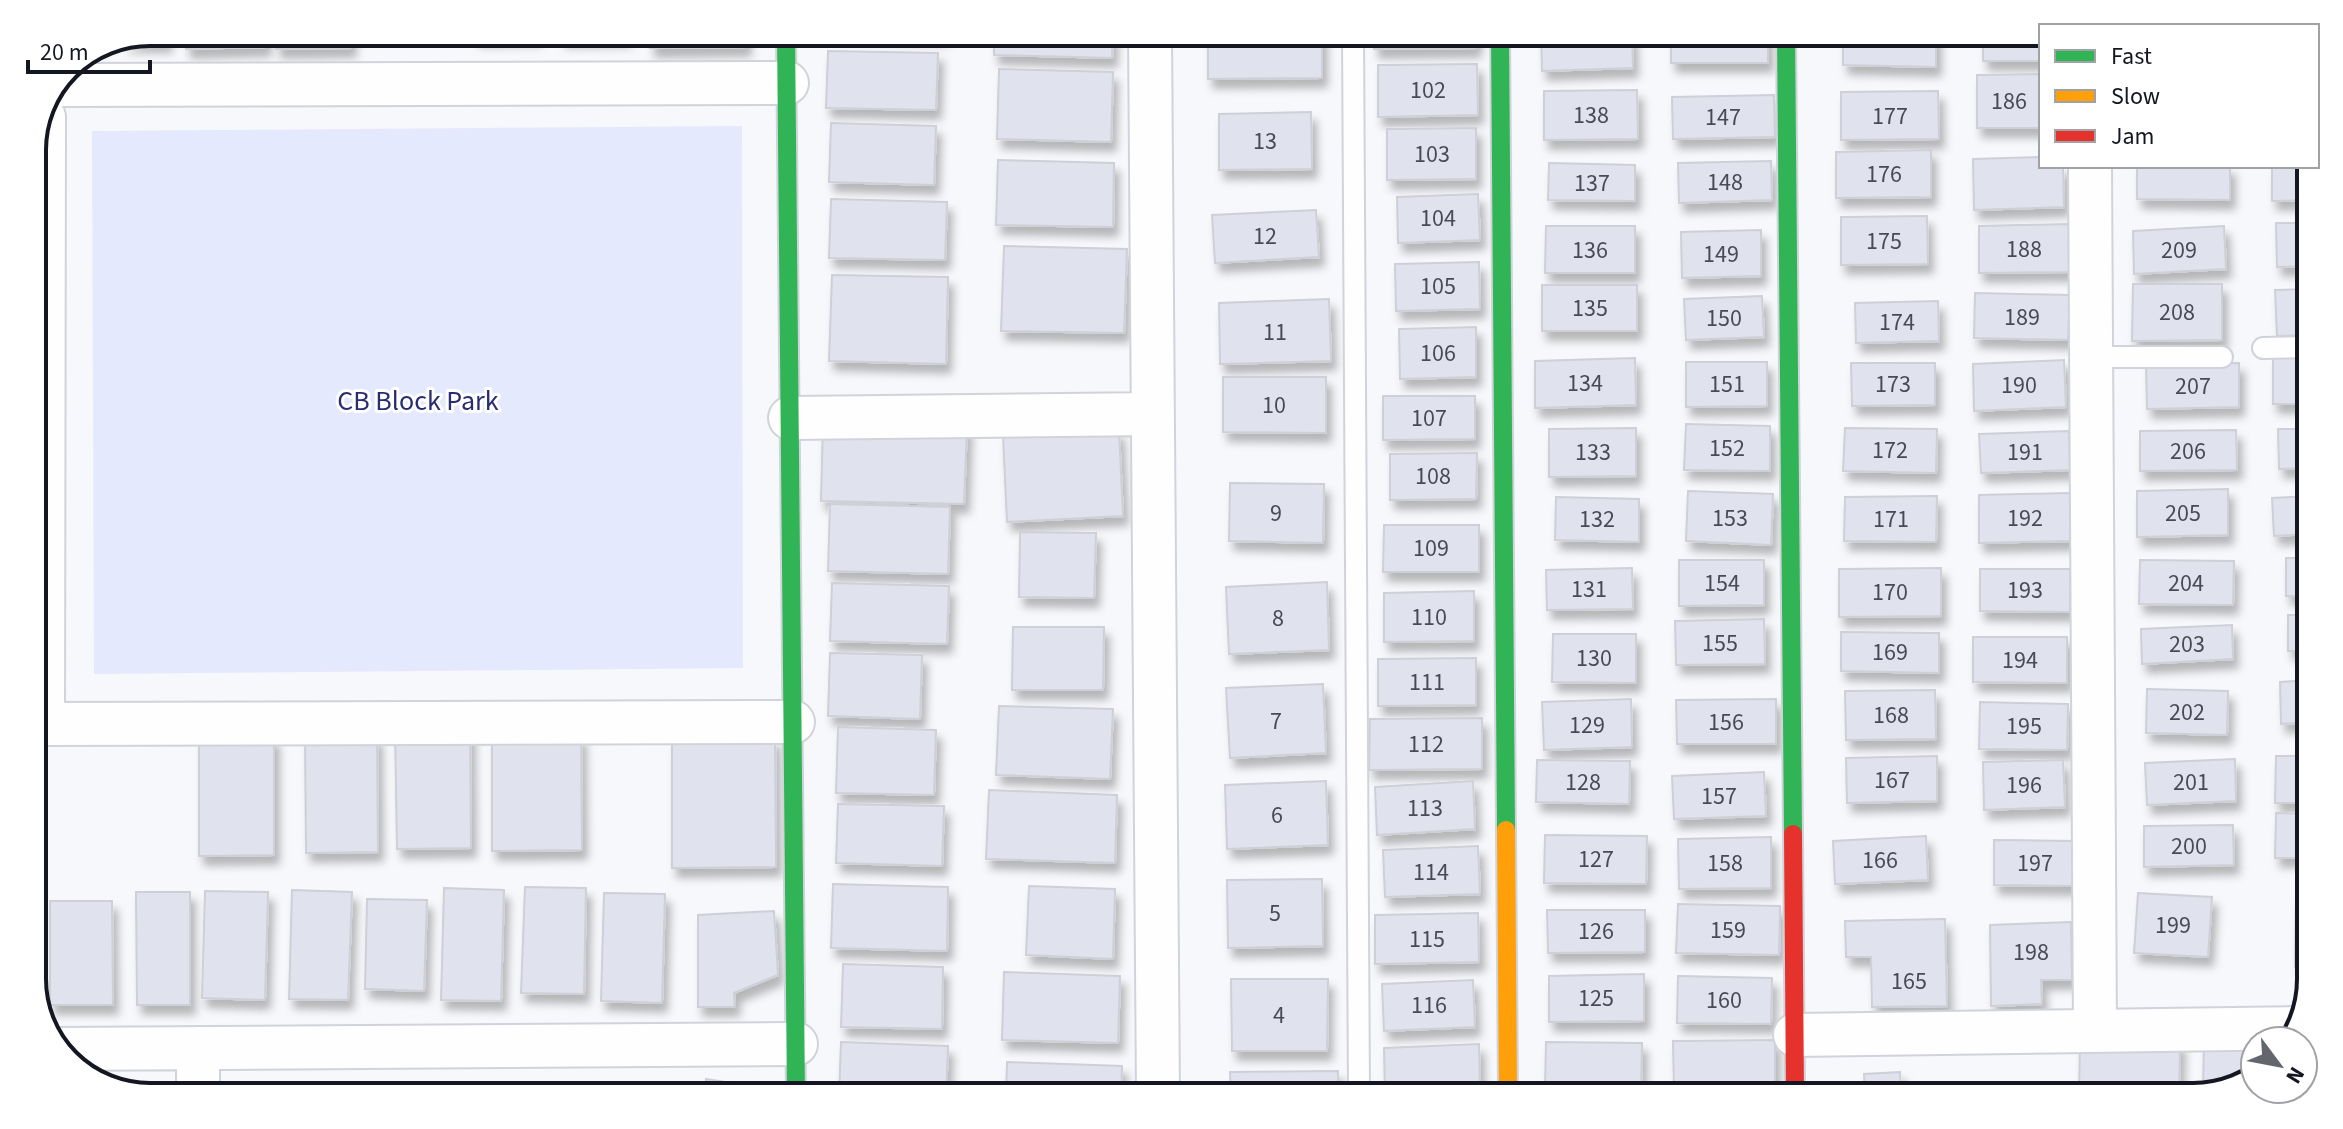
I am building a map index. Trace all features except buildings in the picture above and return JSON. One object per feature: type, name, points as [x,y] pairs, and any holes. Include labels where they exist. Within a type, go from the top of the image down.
[{"type":"street","points":[[786,46],[796,1083]]},
{"type":"street","points":[[1150,46],[1158,1083]]},
{"type":"street","points":[[1500,46],[1508,1083]]},
{"type":"street","points":[[1786,46],[1795,1083]]},
{"type":"street","points":[[69,85],[787,83]]},
{"type":"street","points":[[2090,168],[2095,1031]]},
{"type":"street","points":[[790,418],[1153,414]]},
{"type":"street","points":[[46,724],[793,722]]},
{"type":"street","points":[[1795,1035],[2239,1029]]},
{"type":"street","points":[[73,1049],[796,1044]]},
{"type":"street","points":[[198,1048],[198,1083]]},
{"type":"lane","points":[[1353,46],[1359,1083]]},
{"type":"lane","points":[[2263,348],[2297,347]]},
{"type":"lane","points":[[2092,357],[2222,357]]},
{"type":"green space","name":"CB Block Park","points":[[742,126],[743,668],[94,674],[92,131]]},
{"type":"traffic: fast","points":[[786,46],[796,1083]]},
{"type":"traffic: fast","points":[[1500,46],[1506,830]]},
{"type":"traffic: fast","points":[[1786,46],[1793,834]]},
{"type":"traffic: slow","points":[[1506,830],[1508,1083]]},
{"type":"traffic: jam","points":[[1793,834],[1795,1083]]}]
